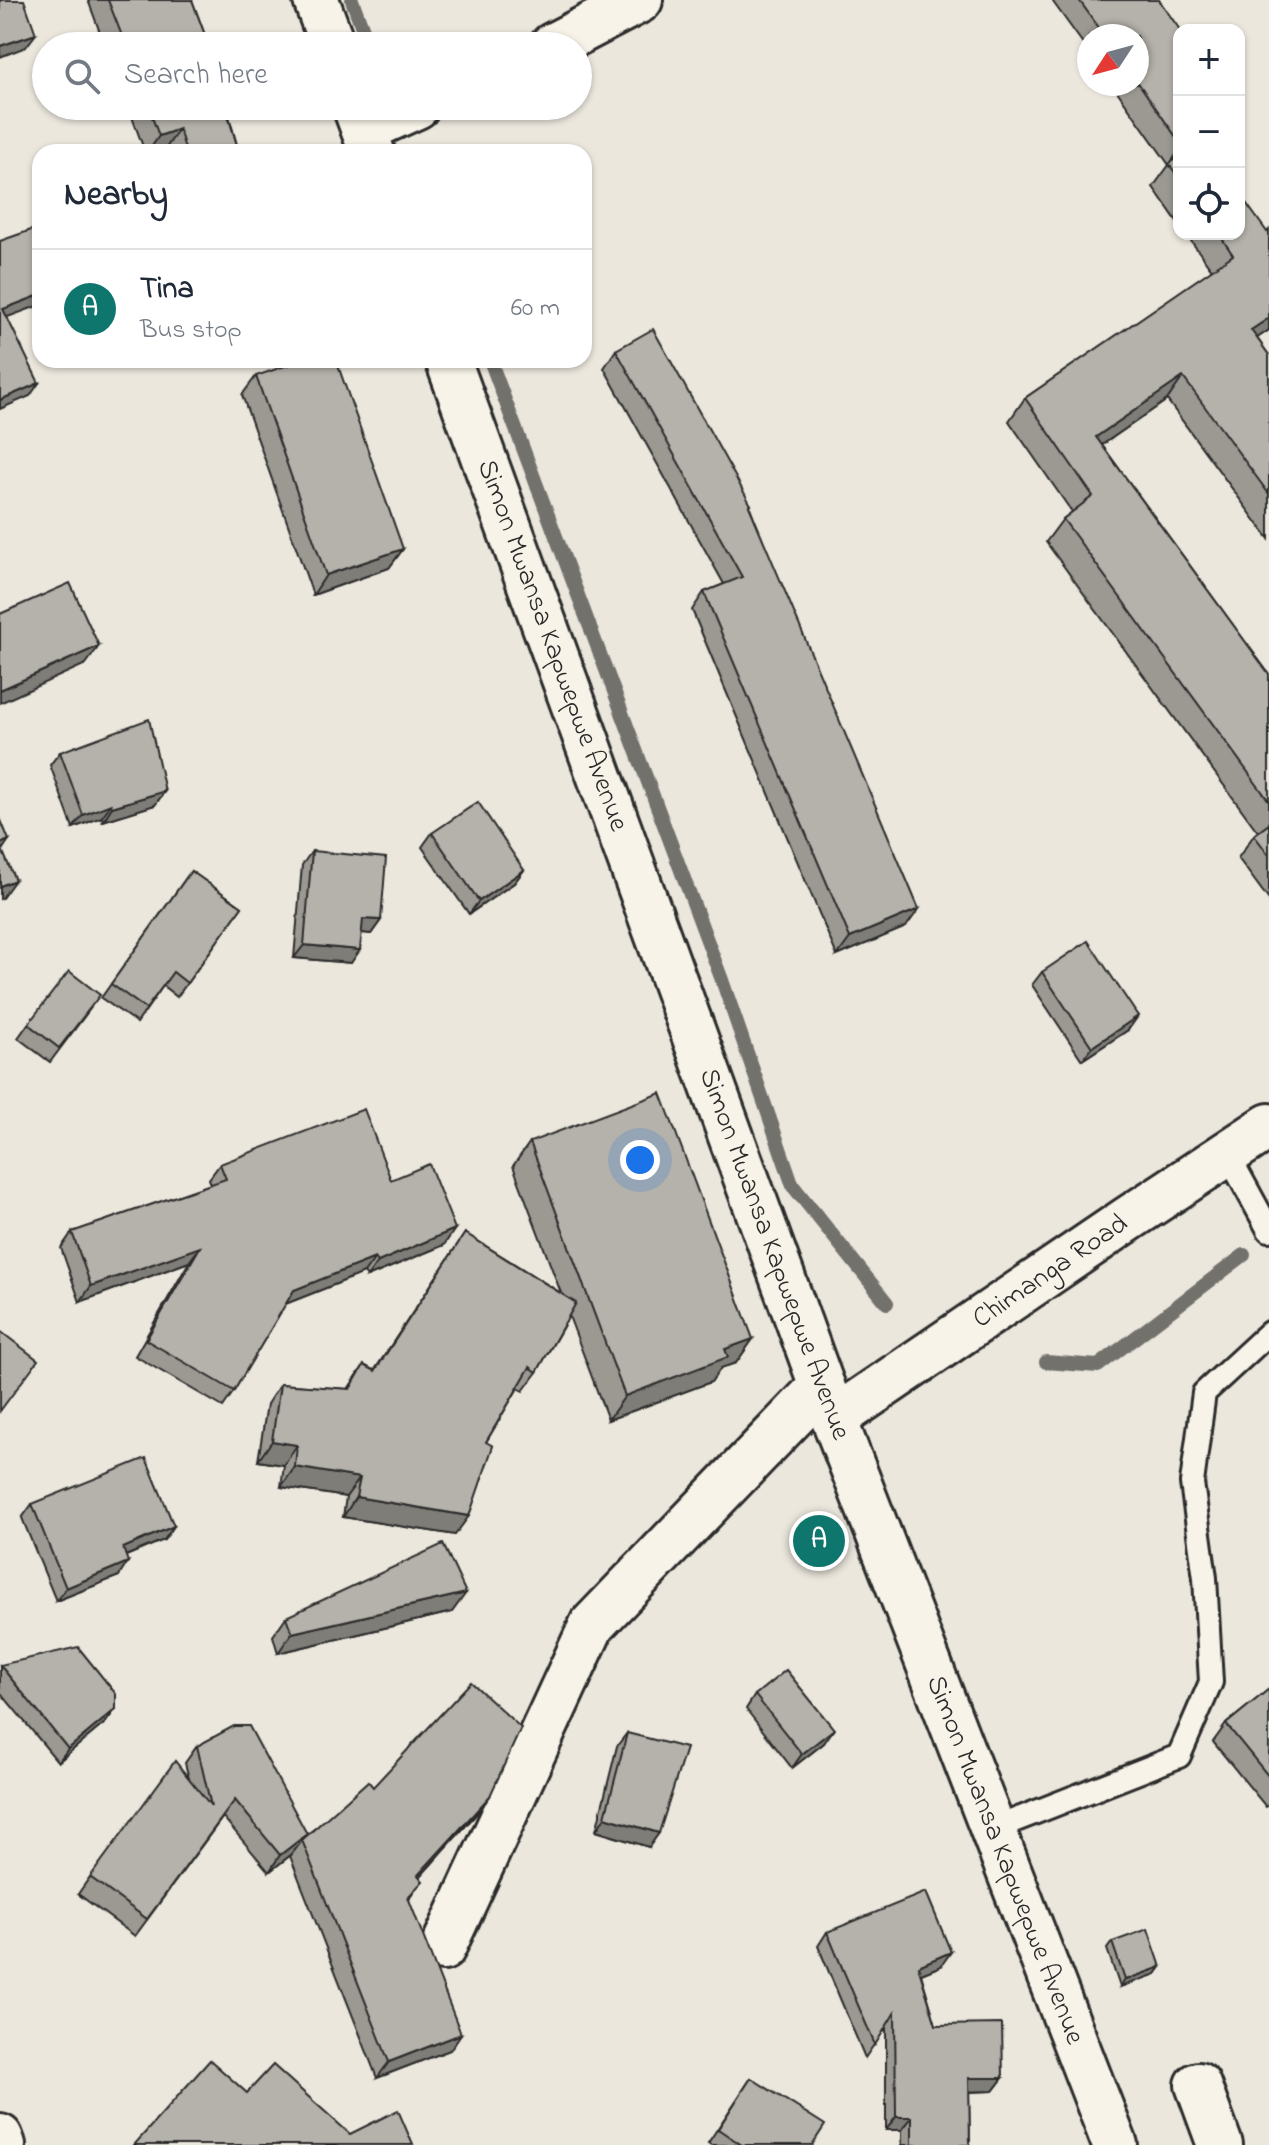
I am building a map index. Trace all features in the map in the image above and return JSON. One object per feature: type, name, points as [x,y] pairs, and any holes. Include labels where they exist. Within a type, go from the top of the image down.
[{"type":"main road","points":[[316,0],[328,32]]},
{"type":"main road","points":[[579,32],[640,0]]},
{"type":"main road","points":[[364,129],[385,120]]},
{"type":"main road","name":"Simon Mwansa Kapwepwe Avenue","points":[[451,368],[828,1403],[1115,2145]]},
{"type":"main road","name":"Chimanga Road","points":[[443,1948],[592,1625],[828,1403],[1269,1126]]},
{"type":"main road","points":[[1198,2085],[1220,2145]]},
{"type":"main road","points":[[0,2137],[3,2145]]},
{"type":"lane","points":[[1227,1153],[1269,1230]]},
{"type":"lane","points":[[993,1829],[1179,1756],[1211,1682],[1205,1578],[1192,1483],[1204,1393],[1269,1333]]},
{"type":"building","points":[[0,0],[24,0],[35,32],[0,46]]},
{"type":"building","points":[[108,0],[192,0],[204,32],[121,32]]},
{"type":"building","points":[[1079,0],[1159,0],[1176,24],[1173,24],[1173,132],[1148,96],[1149,24],[1096,24]]},
{"type":"building","points":[[153,120],[229,120],[237,144],[184,144],[179,129],[159,136]]},
{"type":"building","points":[[1245,201],[1267,232],[1269,230],[1269,318],[1251,330],[1269,355],[1269,494],[1183,377],[1096,437],[1269,674],[1269,801],[1063,519],[1093,496],[1025,398],[1233,255],[1223,240],[1245,240]]},
{"type":"building","points":[[32,230],[32,298],[3,309],[39,383],[0,400],[0,241]]},
{"type":"building","points":[[653,329],[751,505],[919,909],[850,938],[704,592],[742,577],[616,350]]},
{"type":"building","points":[[279,368],[339,368],[403,549],[326,575],[256,376]]},
{"type":"building","points":[[70,583],[99,646],[0,690],[0,614]]},
{"type":"building","points":[[149,719],[165,791],[112,807],[111,804],[83,815],[60,752]]},
{"type":"building","points":[[478,802],[524,870],[479,901],[432,833]]},
{"type":"building","points":[[0,818],[9,840],[0,844]]},
{"type":"building","points":[[1269,824],[1269,855],[1254,835]]},
{"type":"building","points":[[0,845],[15,880],[0,886]]},
{"type":"building","points":[[312,851],[386,858],[381,920],[363,919],[360,950],[304,945]]},
{"type":"building","points":[[191,871],[242,907],[187,983],[173,972],[146,1009],[111,984]]},
{"type":"building","points":[[1088,941],[1138,1016],[1092,1047],[1042,972]]},
{"type":"building","points":[[69,971],[100,995],[59,1048],[28,1024]]},
{"type":"building","points":[[661,1093],[753,1339],[725,1349],[728,1357],[625,1396],[530,1142]]},
{"type":"building","points":[[364,1109],[391,1180],[429,1164],[455,1229],[378,1262],[375,1258],[294,1290],[234,1391],[146,1340],[200,1247],[91,1286],[72,1232],[226,1179],[220,1164]]},
{"type":"building","points":[[465,1233],[576,1303],[537,1372],[530,1367],[486,1442],[493,1446],[469,1516],[356,1497],[360,1478],[295,1467],[297,1445],[272,1441],[280,1384],[350,1389],[364,1365],[375,1371]]},
{"type":"building","points":[[0,1331],[38,1360],[0,1411]]},
{"type":"building","points":[[146,1458],[174,1526],[123,1548],[128,1562],[66,1588],[32,1504]]},
{"type":"building","points":[[443,1544],[466,1593],[292,1633],[286,1617]]},
{"type":"building","points":[[78,1647],[116,1694],[116,1709],[68,1749],[0,1665]]},
{"type":"building","points":[[786,1670],[834,1729],[802,1754],[755,1695]]},
{"type":"building","points":[[471,1682],[521,1728],[490,1796],[418,1875],[423,1881],[408,1897],[461,2034],[389,2062],[302,1840],[368,1781],[373,1787]]},
{"type":"building","points":[[1269,1689],[1269,1777],[1226,1724]]},
{"type":"building","points":[[234,1726],[249,1726],[307,1834],[280,1855],[235,1800],[147,1919],[90,1877],[175,1761],[211,1806],[197,1746]]},
{"type":"building","points":[[627,1733],[686,1748],[659,1833],[605,1817]]},
{"type":"building","points":[[926,1892],[951,1952],[918,1966],[936,2025],[1002,2024],[1003,2078],[969,2078],[970,2145],[912,2145],[912,2117],[896,2117],[895,2012],[875,2045],[827,1932]]},
{"type":"building","points":[[1148,1929],[1161,1967],[1125,1980],[1112,1942]]},
{"type":"building","points":[[210,2060],[247,2093],[273,2065],[350,2134],[398,2110],[413,2145],[134,2145]]},
{"type":"building","points":[[751,2078],[825,2125],[812,2145],[742,2145],[718,2129]]},
{"type":"waterway","points":[[352,0],[364,32]]},
{"type":"waterway","points":[[493,368],[722,980],[793,1186],[887,1303]]},
{"type":"waterway","points":[[1046,1362],[1098,1366],[1244,1255]]},
{"type":"place","name":"Tina","points":[[819,1541]]}]
